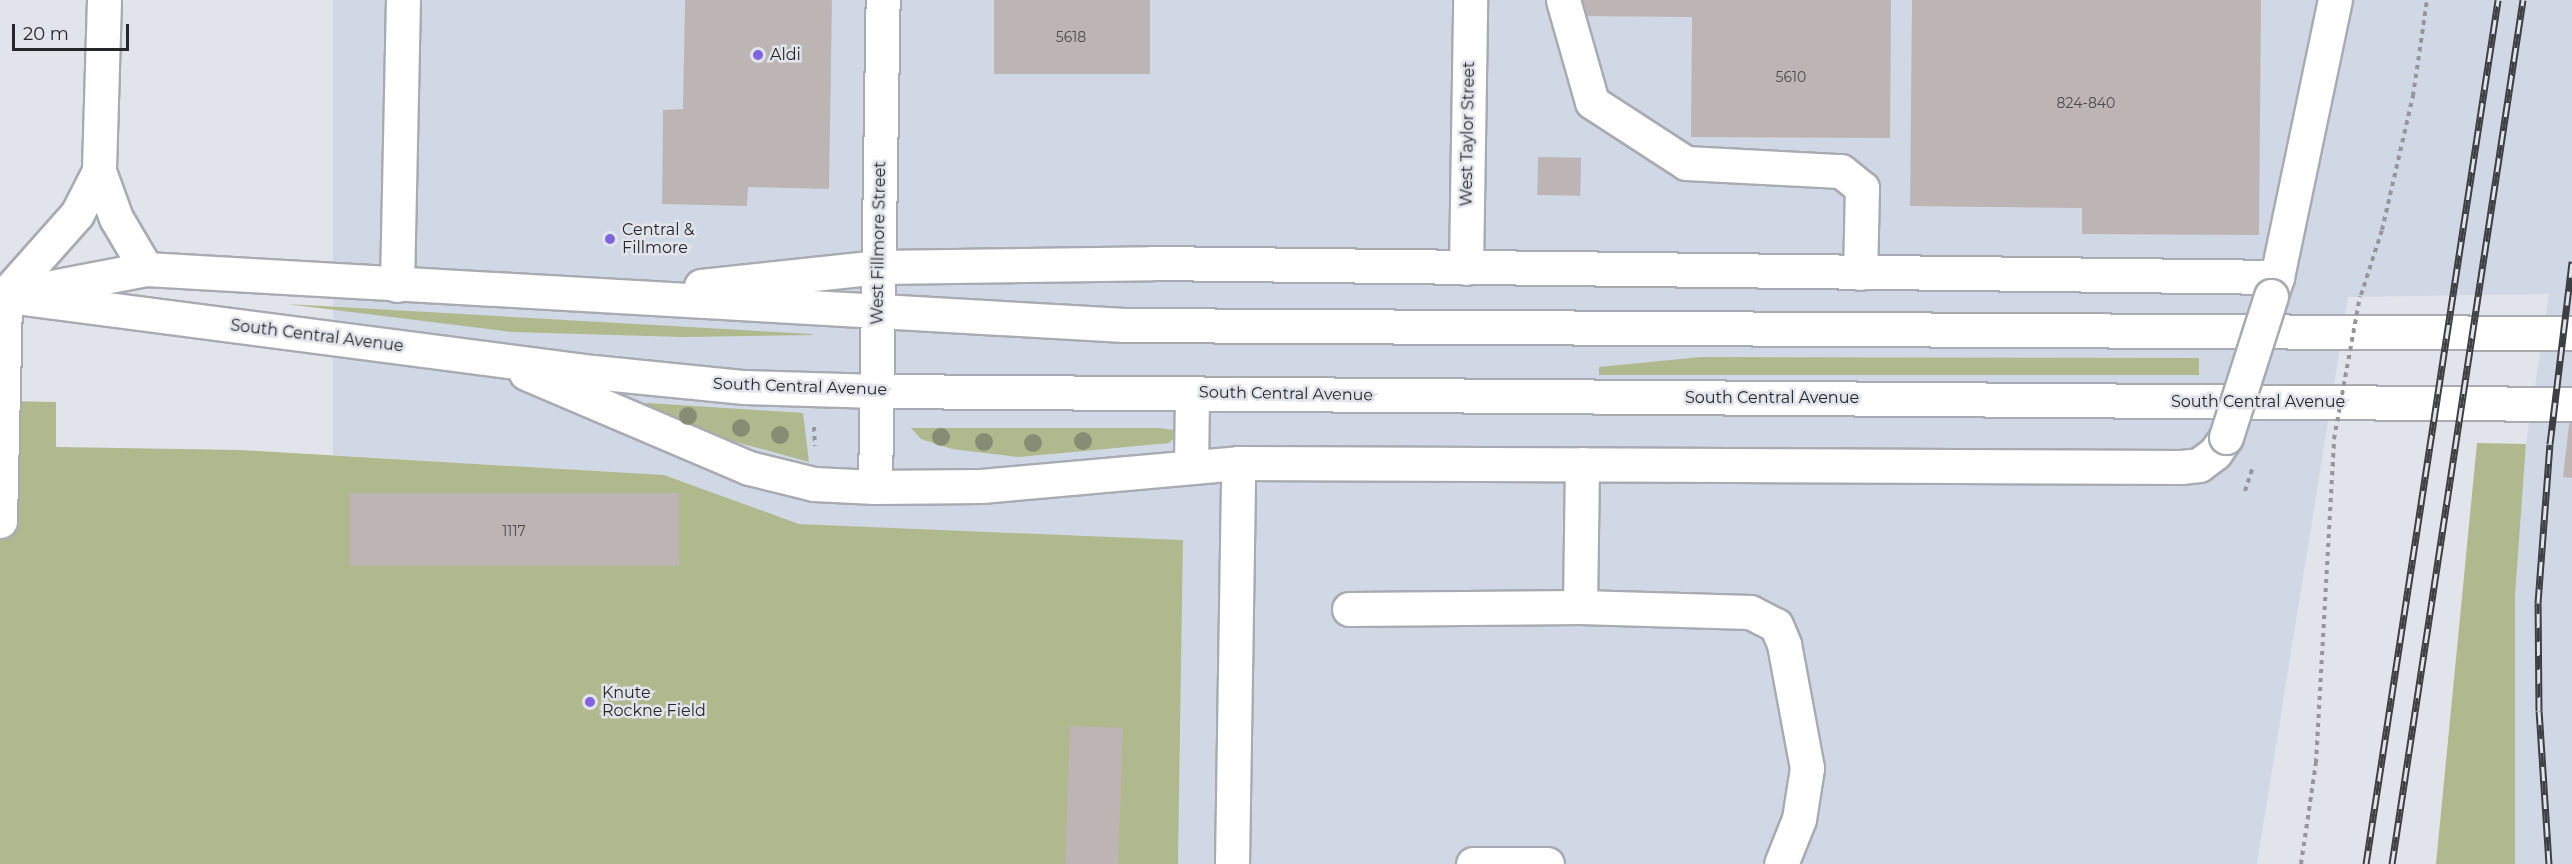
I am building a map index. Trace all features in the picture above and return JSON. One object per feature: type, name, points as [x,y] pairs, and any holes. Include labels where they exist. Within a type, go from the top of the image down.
[{"type":"main road","points":[[105,0],[99,171],[116,218],[146,269]]},
{"type":"main road","points":[[397,285],[403,0]]},
{"type":"main road","name":"West Fillmore Street","points":[[875,487],[883,0]]},
{"type":"main road","name":"West Taylor Street","points":[[1466,268],[1470,0]]},
{"type":"main road","points":[[1563,0],[1592,102],[1686,163],[1841,171],[1862,188],[1860,273]]},
{"type":"main road","points":[[492,359],[749,468],[814,484],[875,487],[981,486],[1238,464],[2181,467],[2199,465],[2215,453],[2226,437],[2274,287],[2335,0]]},
{"type":"main road","points":[[0,521],[3,295],[77,214],[99,171]]},
{"type":"main road","points":[[609,296],[879,267],[1008,262],[1860,273],[2274,287]]},
{"type":"main road","points":[[3,295],[146,269],[878,313],[1236,327],[2572,333]]},
{"type":"main road","name":"South Central Avenue","points":[[3,295],[492,359],[733,386],[877,391],[2572,404]]},
{"type":"main road","points":[[1191,467],[1192,393]]},
{"type":"main road","points":[[1232,864],[1238,464]]},
{"type":"main road","points":[[1580,607],[1582,464]]},
{"type":"main road","points":[[1349,609],[1580,607],[1750,612],[1776,625],[1784,644],[1807,768],[1799,819],[1780,864]]},
{"type":"main road","points":[[1473,864],[1547,864]]},
{"type":"path","points":[[2301,864],[2316,763],[2334,439],[2360,296],[2382,230],[2413,96],[2427,0]]},
{"type":"path","points":[[816,454],[813,423],[824,423]]},
{"type":"shaded area","points":[[333,0],[2572,0],[2572,864],[2515,864],[2513,849],[2515,596],[2526,444],[2549,294],[2348,297],[2257,864],[1178,864],[1183,540],[799,524],[664,475],[333,455]]},
{"type":"green space","points":[[287,304],[814,335],[683,337],[512,332]]},
{"type":"green space","points":[[1701,357],[2199,358],[2199,375],[1599,375],[1599,367]]},
{"type":"green space","name":"Knute Rockne Field","points":[[0,401],[56,402],[56,447],[241,450],[664,475],[799,524],[1183,540],[1178,864],[0,864]]},
{"type":"green space","points":[[647,403],[803,413],[809,462],[707,434],[644,406]]},
{"type":"green space","points":[[911,428],[1159,428],[1174,430],[1174,438],[1169,443],[1019,457],[952,449],[921,439]]},
{"type":"green space","points":[[2477,443],[2526,444],[2515,596],[2515,864],[2436,864]]},
{"type":"building","name":"Aldi","points":[[685,0],[832,0],[829,189],[748,187],[747,206],[662,204],[663,110],[683,109]]},
{"type":"building","points":[[994,0],[1150,0],[1150,74],[994,74]]},
{"type":"building","points":[[1577,0],[1891,0],[1890,138],[1691,137],[1692,17],[1577,16]]},
{"type":"building","points":[[1912,0],[2261,0],[2259,235],[2082,234],[2082,208],[1910,206]]},
{"type":"building","points":[[1538,157],[1581,158],[1580,196],[1537,195]]},
{"type":"building","points":[[2572,408],[2572,478],[2563,477]]},
{"type":"building","points":[[350,493],[679,493],[679,566],[350,566]]},
{"type":"building","points":[[1070,726],[1123,728],[1118,864],[1065,864]]},
{"type":"railway","points":[[2366,864],[2498,0]]},
{"type":"railway","points":[[2392,864],[2523,0]]},
{"type":"railway","points":[[2549,864],[2539,711],[2538,603],[2550,444],[2572,261]]},
{"type":"place","name":"Aldi","points":[[758,55]]},
{"type":"place","name":"Central & Fillmore","points":[[610,239]]},
{"type":"place","name":"Knute Rockne Field","points":[[590,702]]}]
